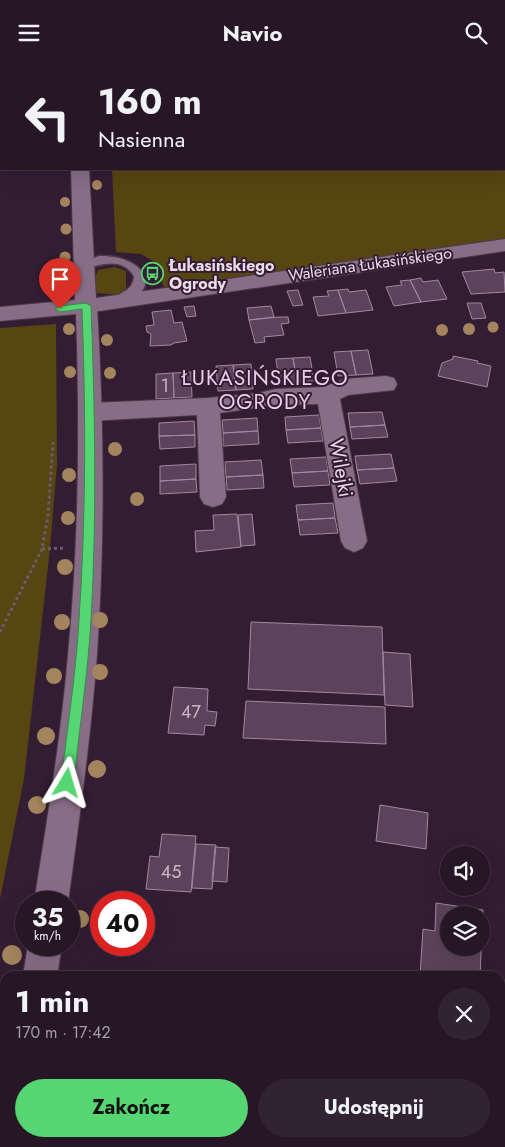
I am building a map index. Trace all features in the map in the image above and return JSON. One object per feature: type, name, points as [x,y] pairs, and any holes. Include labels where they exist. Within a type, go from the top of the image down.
[{"type":"street","points":[[52,891],[85,622],[91,489],[90,412],[80,170]]},
{"type":"street","name":"Waleriana Łukasińskiego","points":[[0,314],[86,306],[505,245]]},
{"type":"street","points":[[90,412],[208,406],[259,401],[275,397],[328,395],[344,387],[386,384]]},
{"type":"street","name":"Wilejki","points":[[328,395],[354,541]]},
{"type":"street","points":[[208,406],[213,497]]},
{"type":"street","points":[[41,971],[43,956]]},
{"type":"lane","points":[[84,265],[111,259],[128,262],[136,268],[139,279],[137,289],[129,296],[117,301]]},
{"type":"path","points":[[0,632],[42,549],[48,516],[52,443]]},
{"type":"path","points":[[42,549],[50,549]]},
{"type":"shaded area","points":[[112,170],[505,170],[505,242],[164,287],[155,262],[141,254],[116,252]]},
{"type":"shaded area","points":[[115,267],[126,271],[126,291],[120,295],[96,293],[95,277],[98,270]]},
{"type":"shaded area","points":[[56,324],[57,464],[50,549],[24,779],[0,899],[0,328]]},
{"type":"building","points":[[494,269],[495,273],[504,272],[505,292],[471,294],[462,272]]},
{"type":"building","points":[[421,278],[423,282],[438,280],[447,299],[421,302],[410,280]]},
{"type":"building","points":[[410,280],[421,302],[394,306],[386,287],[402,285],[400,281]]},
{"type":"building","points":[[348,289],[349,292],[366,290],[373,310],[346,313],[338,290]]},
{"type":"building","points":[[298,290],[303,305],[293,306],[287,291]]},
{"type":"building","points":[[338,290],[346,313],[318,316],[313,297],[329,296],[327,291]]},
{"type":"building","points":[[467,303],[481,303],[486,318],[472,319]]},
{"type":"building","points":[[194,306],[196,316],[187,317],[184,307]]},
{"type":"building","points":[[271,306],[274,317],[249,320],[247,308]]},
{"type":"building","points":[[171,310],[174,323],[182,322],[187,341],[171,345],[150,346],[151,334],[147,332],[146,326],[154,325],[152,312]]},
{"type":"building","points":[[288,317],[289,323],[281,324],[284,335],[264,337],[265,342],[255,343],[249,320]]},
{"type":"building","points":[[368,350],[373,374],[356,375],[351,351]]},
{"type":"building","points":[[351,351],[356,375],[338,376],[334,352]]},
{"type":"building","points":[[453,356],[478,361],[477,363],[491,366],[487,387],[438,376],[442,363],[453,359]]},
{"type":"building","points":[[310,357],[314,381],[297,382],[293,358]]},
{"type":"building","points":[[293,358],[297,382],[279,383],[276,359]]},
{"type":"building","points":[[251,364],[253,389],[236,390],[233,365]]},
{"type":"building","points":[[233,365],[236,390],[218,391],[216,366]]},
{"type":"building","points":[[191,372],[192,397],[174,398],[173,373]]},
{"type":"building","points":[[173,373],[174,398],[156,399],[156,374]]},
{"type":"building","points":[[382,412],[385,425],[350,427],[348,413]]},
{"type":"building","points":[[319,415],[321,428],[286,430],[285,417]]},
{"type":"building","points":[[257,418],[258,431],[223,433],[222,420]]},
{"type":"building","points":[[194,421],[195,435],[159,436],[159,423]]},
{"type":"building","points":[[385,425],[388,437],[352,439],[350,427]]},
{"type":"building","points":[[321,428],[323,441],[288,443],[286,430]]},
{"type":"building","points":[[258,431],[259,444],[223,446],[223,433]]},
{"type":"building","points":[[195,435],[195,447],[160,449],[159,436]]},
{"type":"building","points":[[391,454],[394,468],[357,470],[355,456]]},
{"type":"building","points":[[326,457],[328,471],[292,473],[290,459]]},
{"type":"building","points":[[261,460],[263,475],[226,477],[225,462]]},
{"type":"building","points":[[196,464],[196,479],[160,481],[160,466]]},
{"type":"building","points":[[394,468],[397,481],[360,484],[357,470]]},
{"type":"building","points":[[328,471],[330,485],[294,487],[292,473]]},
{"type":"building","points":[[263,475],[264,488],[227,490],[226,477]]},
{"type":"building","points":[[196,479],[197,492],[160,494],[160,481]]},
{"type":"building","points":[[333,503],[335,518],[298,520],[296,505]]},
{"type":"building","points":[[237,514],[241,547],[196,552],[195,531],[214,530],[213,515]]},
{"type":"building","points":[[252,514],[255,545],[241,546],[238,515]]},
{"type":"building","points":[[335,518],[338,533],[300,535],[298,520]]},
{"type":"building","points":[[251,622],[382,627],[384,695],[248,689]]},
{"type":"building","points":[[383,652],[410,654],[413,707],[385,705]]},
{"type":"building","points":[[174,687],[208,689],[207,711],[217,712],[215,726],[205,725],[204,735],[168,733]]},
{"type":"building","points":[[246,701],[385,707],[386,744],[243,738]]},
{"type":"building","points":[[380,805],[428,813],[426,849],[376,841]]},
{"type":"building","points":[[162,834],[196,836],[191,892],[146,889],[150,856],[159,857]]},
{"type":"building","points":[[196,844],[216,845],[212,889],[192,888]]},
{"type":"building","points":[[215,847],[229,848],[227,882],[212,881]]},
{"type":"building","points":[[436,903],[456,906],[440,906],[440,956],[481,956],[480,971],[420,971],[423,929],[435,931]]},
{"type":"place","name":"Łukasińskiego Ogrody","points":[[153,274]]},
{"type":"district","name":"ŁUKASIŃSKIEGO OGRODY","points":[[265,390]]},
{"type":"route","points":[[60,309],[86,306],[90,412],[91,489],[85,622],[67,783]]}]
